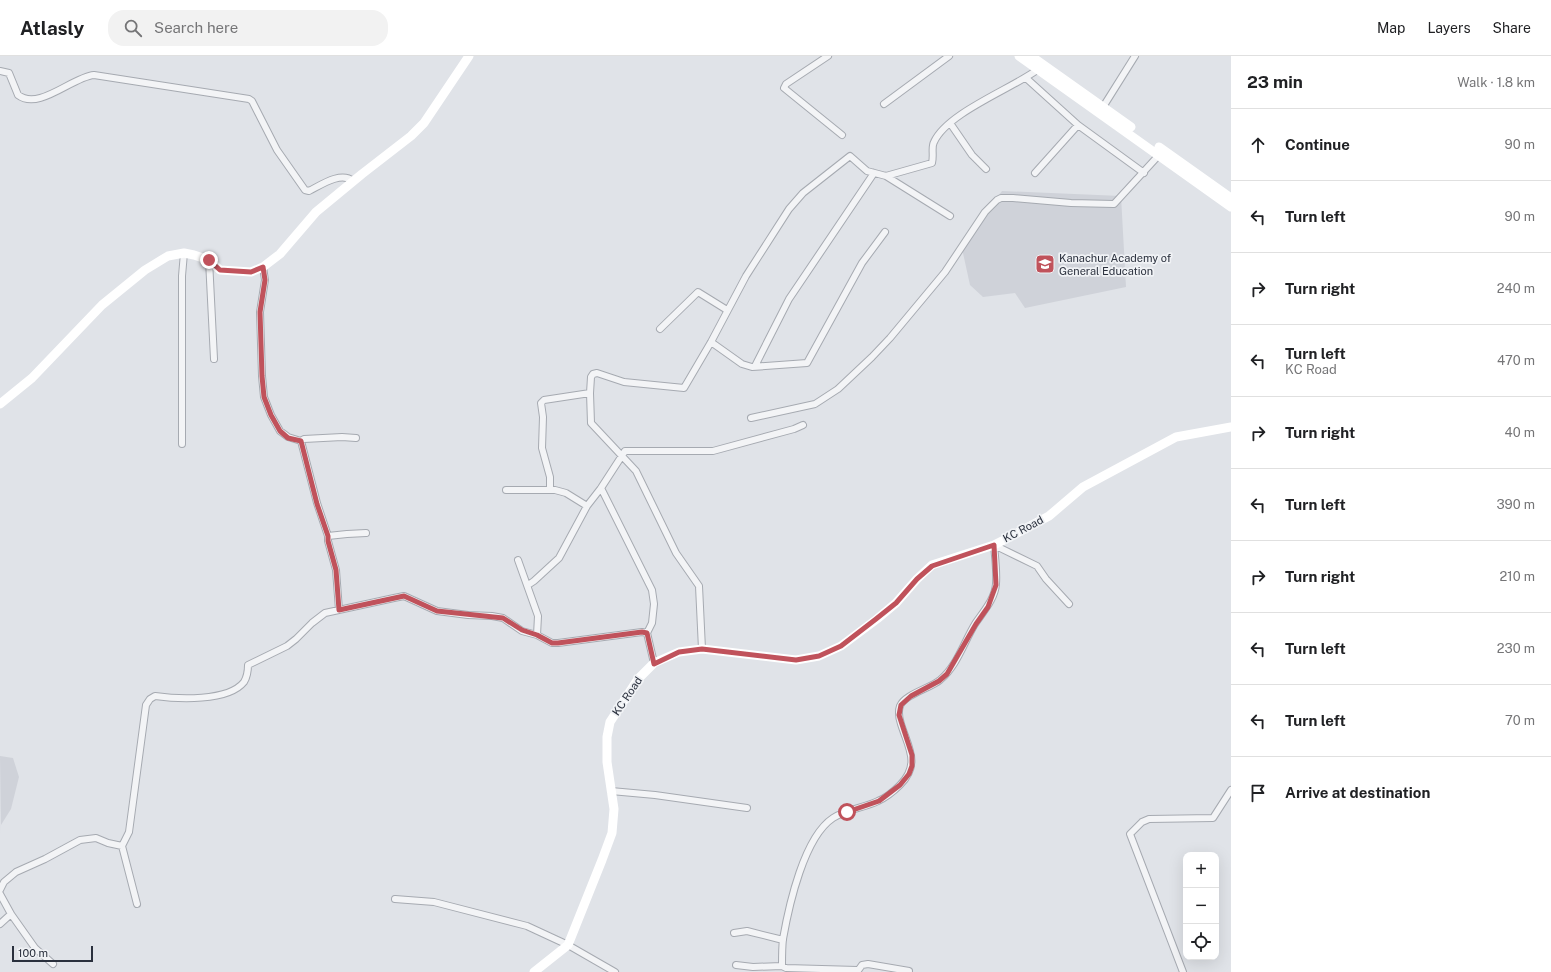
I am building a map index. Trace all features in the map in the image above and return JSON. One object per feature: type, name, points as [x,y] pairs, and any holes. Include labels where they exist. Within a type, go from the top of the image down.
[{"type":"main road","points":[[0,404],[32,378],[102,305],[145,270],[168,256],[184,253],[209,260],[220,270],[251,272],[263,267],[280,254],[316,212],[411,136],[424,123],[469,56]]},
{"type":"main road","points":[[1019,56],[1037,70],[1055,78],[1103,107],[1146,141],[1159,155],[1219,194],[1231,198]]},
{"type":"main road","points":[[1035,57],[1055,78],[1219,194],[1231,207]]},
{"type":"main road","name":"KC Road","points":[[568,945],[612,833],[614,809],[607,762],[607,738],[610,722],[638,678],[654,664],[679,652],[702,649],[796,660],[819,656],[841,646],[876,619],[896,603],[917,579],[932,566],[994,545],[1049,516],[1083,487],[1176,437],[1231,427]]},
{"type":"main road","points":[[534,972],[568,945]]},
{"type":"street","points":[[828,56],[783,87],[842,135]]},
{"type":"street","points":[[884,104],[949,56]]},
{"type":"street","points":[[1103,107],[1135,56]]},
{"type":"street","points":[[886,176],[932,163],[934,157],[932,144],[938,134],[950,123],[964,113],[1026,78],[1037,70]]},
{"type":"street","points":[[0,71],[9,73],[16,93],[27,100],[50,95],[85,77],[94,76],[249,99],[252,101],[277,150],[305,190],[309,191],[342,177],[348,177],[353,181]]},
{"type":"street","points":[[1026,78],[1078,125],[1144,173]]},
{"type":"street","points":[[950,123],[972,155],[986,169]]},
{"type":"street","points":[[1035,173],[1078,125]]},
{"type":"street","points":[[751,418],[815,404],[838,389],[890,338],[945,272],[966,243],[985,212],[997,200],[1001,198],[1014,198],[1071,203],[1114,204],[1159,155]]},
{"type":"street","points":[[702,649],[699,586],[676,553],[636,471],[591,424],[591,377],[593,374],[597,373],[624,382],[684,388],[711,342],[746,276],[789,208],[803,193],[850,156],[867,171],[886,176],[950,216]]},
{"type":"street","points":[[756,366],[789,299],[874,173]]},
{"type":"street","points":[[711,342],[742,364],[752,367],[807,363],[862,263],[886,232]]},
{"type":"street","points":[[182,444],[182,276],[184,253]]},
{"type":"street","points":[[209,260],[214,359]]},
{"type":"street","points":[[263,267],[265,280],[260,312],[262,376],[264,397],[271,415],[280,431],[288,438],[301,441],[304,439],[319,438],[356,438]]},
{"type":"street","points":[[660,328],[698,292],[727,310]]},
{"type":"street","points":[[550,490],[550,476],[542,448],[541,403],[544,400],[590,393]]},
{"type":"street","points":[[528,585],[559,558],[587,506],[601,488],[625,451],[713,451],[794,429],[803,425]]},
{"type":"street","points":[[301,441],[336,570],[339,610]]},
{"type":"street","points":[[601,488],[652,590],[654,610],[652,623],[647,633],[654,664]]},
{"type":"street","points":[[506,490],[555,490],[566,494],[587,506]]},
{"type":"street","points":[[328,536],[366,533]]},
{"type":"street","points":[[782,966],[783,940],[798,874],[816,836],[824,825],[833,818],[879,801],[900,785],[909,774],[912,766],[912,755],[899,715],[901,705],[911,696],[939,681],[947,674],[976,624],[988,607],[996,585],[994,545],[1037,566],[1046,579],[1070,604]]},
{"type":"street","points":[[518,560],[538,616],[537,635]]},
{"type":"street","points":[[138,904],[122,846],[129,832],[146,705],[154,696],[193,699],[230,692],[243,683],[247,676],[248,665],[287,646],[325,613],[404,596],[437,611],[503,618],[522,630],[537,635],[552,643],[642,632],[647,633]]},
{"type":"street","points":[[1183,972],[1130,834],[1142,822],[1150,819],[1213,818],[1231,790]]},
{"type":"street","points":[[612,791],[655,795],[747,808]]},
{"type":"street","points":[[0,890],[4,882],[16,872],[45,859],[80,840],[96,838],[108,843],[122,846]]},
{"type":"street","points":[[0,894],[10,914],[35,948],[53,964]]},
{"type":"street","points":[[395,899],[434,902],[527,926],[568,945],[615,972]]},
{"type":"street","points":[[0,924],[10,914]]},
{"type":"street","points":[[734,933],[747,931],[783,940]]},
{"type":"street","points":[[736,965],[753,967],[782,966],[786,968],[857,971],[862,965],[868,964],[909,971]]},
{"type":"shaded area","name":"Kanachur Academy of General Education","points":[[1002,191],[1121,196],[1126,287],[1025,308],[1015,293],[983,297],[970,285],[961,244]]},
{"type":"shaded area","points":[[0,756],[13,758],[19,777],[11,809],[1,825],[1,834]]},
{"type":"place","name":"Kanachur Academy of General Education","points":[[1045,264]]},
{"type":"route","points":[[209,260],[220,270],[251,272],[263,267],[265,280],[260,312],[264,397],[271,415],[280,431],[288,438],[301,441],[336,570],[339,610],[404,596],[437,611],[503,618],[522,630],[537,635],[552,643],[642,632],[647,633],[654,664],[679,652],[702,649],[796,660],[819,656],[841,646],[896,603],[917,579],[932,566],[994,545],[996,585],[988,607],[976,624],[958,658],[947,674],[939,681],[911,696],[901,705],[899,715],[912,755],[912,766],[909,774],[900,785],[879,801],[847,812]]}]
